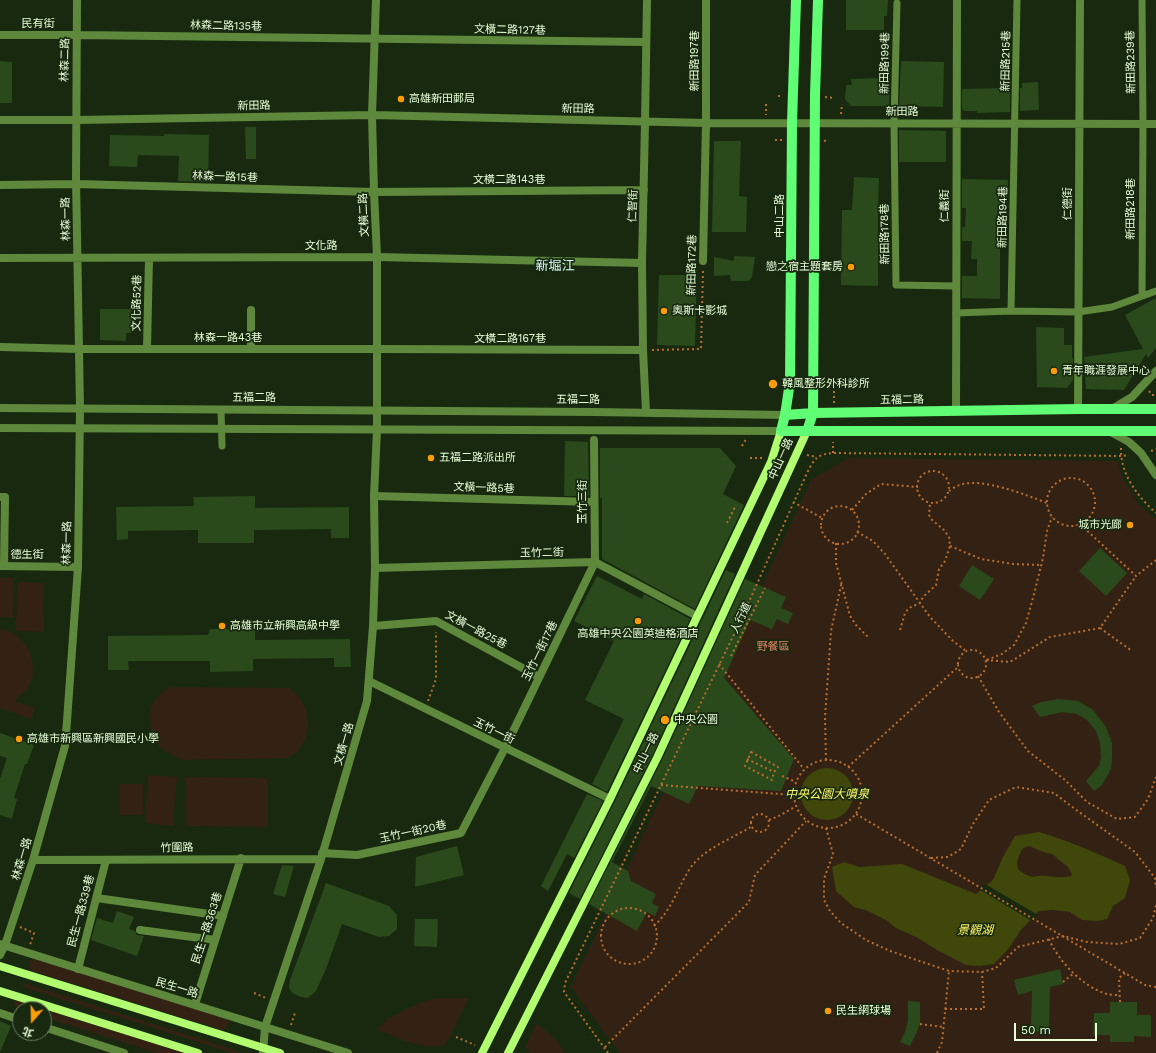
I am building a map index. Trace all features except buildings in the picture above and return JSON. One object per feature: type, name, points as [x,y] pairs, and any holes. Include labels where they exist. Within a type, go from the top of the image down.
[{"type":"main road","name":"中山二路","points":[[781,431],[786,415],[790,382],[792,123],[796,0]]},
{"type":"main road","points":[[813,413],[818,0]]},
{"type":"main road","name":"五福二路","points":[[786,415],[813,413],[1156,409]]},
{"type":"main road","name":"中山一路","points":[[508,1053],[657,758],[807,431],[813,413]]},
{"type":"main road","points":[[781,431],[1156,431]]},
{"type":"main road","name":"中山一路","points":[[483,1051],[610,799],[771,462],[781,431]]},
{"type":"main road","points":[[0,966],[263,1051],[280,1053]]},
{"type":"main road","points":[[0,991],[198,1053]]},
{"type":"street","name":"林森二路","points":[[76,120],[77,0]]},
{"type":"street","name":"文橫二路","points":[[376,0],[372,115],[377,257],[377,429]]},
{"type":"street","name":"仁智街","points":[[646,412],[643,350],[642,263],[647,0]]},
{"type":"street","name":"新田路197巷","points":[[706,0],[706,122]]},
{"type":"street","name":"仁義街","points":[[956,411],[957,0]]},
{"type":"street","name":"仁德街","points":[[1078,409],[1080,0]]},
{"type":"street","name":"民有街","points":[[0,35],[77,35]]},
{"type":"street","name":"林森二路135巷","points":[[77,35],[374,40]]},
{"type":"street","name":"文橫二路127巷","points":[[374,40],[646,42]]},
{"type":"street","name":"新田路","points":[[0,120],[372,115],[645,122],[1156,124]]},
{"type":"street","name":"林森一路","points":[[0,955],[2,945],[33,860],[65,746],[68,721],[78,567],[80,428],[76,120]]},
{"type":"street","name":"新田路172巷","points":[[703,261],[706,122]]},
{"type":"street","name":"林森一路15巷","points":[[0,185],[76,184],[374,192]]},
{"type":"street","name":"文橫二路143巷","points":[[374,192],[644,190]]},
{"type":"street","name":"文化路","points":[[0,258],[78,259],[377,257],[642,263]]},
{"type":"street","name":"文化路52巷","points":[[147,348],[149,258]]},
{"type":"street","points":[[251,310],[251,349]]},
{"type":"street","name":"林森一路43巷","points":[[0,347],[80,349],[377,349]]},
{"type":"street","name":"文橫二路167巷","points":[[377,349],[643,350]]},
{"type":"street","points":[[1111,410],[1132,397],[1156,371]]},
{"type":"street","name":"五福二路","points":[[0,408],[646,412],[786,415]]},
{"type":"street","points":[[0,428],[781,431]]},
{"type":"street","name":"文橫一路","points":[[263,1051],[264,1027],[322,856],[367,701],[373,626],[375,568],[374,496],[377,429]]},
{"type":"street","points":[[1108,430],[1129,442],[1141,453],[1156,476]]},
{"type":"street","name":"玉竹三街","points":[[594,440],[595,562]]},
{"type":"street","name":"文橫一路5巷","points":[[374,496],[594,502]]},
{"type":"street","points":[[0,497],[5,497],[2,566]]},
{"type":"street","name":"玉竹二街","points":[[375,568],[595,562],[697,616]]},
{"type":"street","name":"玉竹一街17巷","points":[[505,748],[595,562]]},
{"type":"street","name":"德生街","points":[[2,566],[78,567]]},
{"type":"street","name":"文橫一路25巷","points":[[373,626],[436,621],[539,677]]},
{"type":"street","name":"玉竹一街","points":[[369,681],[610,799]]},
{"type":"street","name":"玉竹一街20巷","points":[[322,856],[357,855],[461,833],[505,748]]},
{"type":"street","name":"竹圍路","points":[[33,860],[322,856]]},
{"type":"street","name":"民生一路363巷","points":[[195,1004],[242,858]]},
{"type":"street","name":"民生一路339巷","points":[[78,969],[82,948],[97,898],[106,860]]},
{"type":"street","points":[[97,898],[223,916]]},
{"type":"street","points":[[140,930],[215,940]]},
{"type":"street","name":"民生一路","points":[[2,945],[348,1053]]},
{"type":"street","points":[[0,1013],[12,1017]]},
{"type":"street","points":[[52,1030],[124,1053]]},
{"type":"lane","name":"新田路215巷","points":[[1016,123],[1017,0]]},
{"type":"lane","name":"新田路239巷","points":[[1142,0],[1143,124]]},
{"type":"lane","name":"新田路199巷","points":[[894,123],[897,3]]},
{"type":"lane","name":"新田路178巷","points":[[894,123],[896,285],[956,286]]},
{"type":"lane","name":"新田路194巷","points":[[1011,311],[1016,123]]},
{"type":"lane","name":"新田路218巷","points":[[1142,295],[1143,124]]},
{"type":"lane","points":[[956,313],[1011,311],[1078,312],[1112,307],[1156,290]]},
{"type":"lane","points":[[221,410],[222,446]]},
{"type":"path","name":"新田路172巷","points":[[643,350],[701,349],[703,261]]},
{"type":"path","points":[[1149,390],[1152,395],[1156,395]]},
{"type":"path","points":[[1121,450],[1121,456],[1125,469],[1138,496],[1156,513]]},
{"type":"path","points":[[608,1053],[564,992],[565,983],[719,664],[811,463],[823,454],[833,452],[1121,456]]},
{"type":"path","points":[[949,491],[948,481],[940,473],[930,472],[921,477],[918,487],[920,497],[930,503],[944,500],[949,491],[960,485],[972,483],[1002,488],[1047,503]]},
{"type":"path","points":[[1072,478],[1080,480],[1091,490],[1094,498],[1092,513],[1080,524],[1073,526],[1065,525],[1052,517],[1048,510],[1048,495],[1051,488],[1057,483],[1064,479],[1072,478]]},
{"type":"path","points":[[852,510],[866,494],[881,484],[918,487]]},
{"type":"path","points":[[793,502],[822,518]]},
{"type":"path","points":[[900,630],[905,613],[909,608],[920,603],[923,597],[936,585],[939,569],[945,561],[950,546],[949,537],[944,530],[931,519],[929,515],[930,503]]},
{"type":"path","points":[[727,523],[736,505]]},
{"type":"path","points":[[835,506],[847,507],[852,510],[859,520],[857,532],[854,538],[849,542],[842,544],[830,541],[822,531],[822,518],[835,506]]},
{"type":"path","points":[[986,660],[1002,654],[1014,645],[1026,623],[1041,565],[1047,531],[1052,517]]},
{"type":"path","points":[[1080,524],[1136,576]]},
{"type":"path","points":[[857,532],[873,541],[885,554],[920,603],[942,630],[966,651]]},
{"type":"path","points":[[836,543],[836,562],[850,616],[856,625],[868,637]]},
{"type":"path","points":[[950,546],[982,558],[1012,564],[1041,565]]},
{"type":"path","points":[[986,660],[1010,662],[1050,637],[1100,628],[1136,576],[1156,560]]},
{"type":"path","points":[[826,760],[825,717],[831,631],[842,581]]},
{"type":"path","name":"人行道","points":[[731,656],[765,588]]},
{"type":"path","points":[[425,709],[436,679],[436,621]]},
{"type":"path","points":[[1100,628],[1132,651]]},
{"type":"path","points":[[971,650],[980,652],[986,660],[985,670],[978,676],[970,678],[960,671],[958,667],[959,657],[966,651],[971,650]]},
{"type":"path","points":[[719,664],[804,769]]},
{"type":"path","points":[[848,766],[958,667]]},
{"type":"path","points":[[978,676],[999,712],[1028,751],[1065,780],[1087,802],[1116,819],[1135,817],[1148,799],[1156,777]]},
{"type":"path","points":[[751,752],[778,767],[774,772],[772,780],[745,766],[751,752]]},
{"type":"path","points":[[748,759],[774,772]]},
{"type":"path","points":[[826,760],[848,766],[855,774],[860,784],[862,794],[860,805],[856,814],[847,822],[837,827],[826,828],[816,826],[806,821],[798,812],[794,795],[796,782],[804,769],[814,763],[826,760]]},
{"type":"path","points":[[782,776],[796,782]]},
{"type":"path","points":[[661,785],[794,795]]},
{"type":"path","points":[[930,858],[948,857],[961,849],[973,824],[989,800],[1016,787],[1054,793],[1135,852],[1155,878],[1156,888]]},
{"type":"path","points":[[768,820],[785,813],[796,806]]},
{"type":"path","points":[[758,814],[765,815],[768,820],[769,825],[764,831],[756,830],[752,826],[753,817],[758,814]]},
{"type":"path","points":[[856,814],[1145,985],[1156,987]]},
{"type":"path","points":[[605,1047],[749,902],[755,875],[806,821]]},
{"type":"path","points":[[654,926],[664,917],[672,904],[689,869],[715,846],[752,826]]},
{"type":"path","points":[[826,828],[833,854],[824,879],[824,900],[833,915],[841,924],[866,940],[890,952],[949,972],[982,972],[996,968],[1018,947],[1063,936],[1087,942],[1119,944],[1140,938],[1153,918],[1156,905]]},
{"type":"path","points":[[628,908],[646,914],[654,926],[656,940],[654,949],[640,962],[631,964],[617,961],[607,954],[603,947],[601,938],[605,921],[619,910],[628,908]]},
{"type":"path","points":[[1049,939],[1055,952],[1074,973],[1092,987],[1107,994],[1120,995]]},
{"type":"path","points":[[937,1053],[942,1042],[949,972]]},
{"type":"path","points":[[945,1009],[984,1009],[982,972]]},
{"type":"path","points":[[1063,982],[1074,973]]},
{"type":"path","points":[[1120,1002],[1119,978],[1125,973]]},
{"type":"path","points":[[920,1024],[943,1027]]},
{"type":"path","points":[[456,1037],[483,1051]]},
{"type":"green space","name":"中央公園","points":[[849,458],[1117,461],[1124,480],[1139,505],[1156,519],[1156,1053],[620,1053],[571,987],[812,479]]},
{"type":"green space","points":[[0,578],[14,578],[13,618],[0,617]]},
{"type":"green space","points":[[17,582],[44,583],[43,632],[16,631]]},
{"type":"green space","points":[[0,629],[19,637],[29,650],[32,657],[33,673],[31,681],[28,688],[14,701],[35,708],[31,719],[0,708]]},
{"type":"green space","points":[[170,687],[289,688],[297,694],[306,710],[308,725],[305,740],[297,752],[285,758],[183,760],[170,754],[158,745],[151,734],[150,713],[153,703],[160,694]]},
{"type":"green space","points":[[148,775],[177,777],[173,826],[145,823]]},
{"type":"green space","points":[[186,777],[267,778],[267,827],[186,826]]},
{"type":"green space","points":[[120,784],[143,784],[143,815],[120,815]]},
{"type":"green space","points":[[32,958],[228,1018],[229,1024],[222,1030],[32,971],[29,965]]},
{"type":"green space","points":[[24,983],[238,1051],[238,1053],[233,1053],[23,987]]},
{"type":"green space","points":[[437,998],[469,998],[446,1044],[430,1047],[402,1040],[377,1030],[389,1018],[419,1003]]},
{"type":"green space","points":[[52,1010],[191,1053],[157,1053],[52,1020]]},
{"type":"green space","points":[[536,1024],[553,1037],[565,1053],[531,1053],[525,1048]]},
{"type":"water","name":"中央公園大噴泉","points":[[827,768],[837,770],[845,776],[851,784],[853,794],[851,804],[845,812],[837,818],[827,820],[817,818],[809,812],[803,804],[801,794],[803,784],[809,776],[817,770]]},
{"type":"water","name":"景觀湖","points":[[1039,832],[1061,839],[1125,866],[1130,880],[1125,898],[1113,906],[1107,919],[1098,921],[1082,920],[1070,912],[1054,910],[1039,911],[1021,930],[1009,948],[994,964],[980,966],[966,965],[918,938],[896,928],[886,920],[866,910],[854,907],[836,891],[832,867],[844,862],[859,867],[902,864],[976,894],[993,880],[1003,857],[1015,836]],"holes":[[[1029,846],[1052,854],[1068,867],[1072,874],[1071,876],[1033,877],[1022,873],[1019,870],[1017,863],[1023,848]]]},
{"type":"pier","points":[[985,884],[1038,915],[1032,921],[979,889]]},
{"type":"place","name":"高雄新田郵局","points":[[401,99]]},
{"type":"place","name":"戀之宿主題套房","points":[[851,267]]},
{"type":"place","name":"奧斯卡影城","points":[[664,311]]},
{"type":"place","name":"青年職涯發展中心","points":[[1054,371]]},
{"type":"place","name":"韓風整形外科診所","points":[[773,384]]},
{"type":"place","name":"五福二路派出所","points":[[431,458]]},
{"type":"place","name":"城市光廊","points":[[1130,525]]},
{"type":"place","name":"高雄中央公園英迪格酒店","points":[[638,621]]},
{"type":"place","name":"高雄市立新興高級中學","points":[[222,626]]},
{"type":"place","name":"中央公園","points":[[665,720]]},
{"type":"place","name":"高雄市新興區新興國民小學","points":[[19,739]]},
{"type":"place","name":"民生網球場","points":[[828,1011]]},
{"type":"district","name":"新堀江","points":[[555,266]]},
{"type":"park label","name":"野餐區","points":[[773,647]]}]
